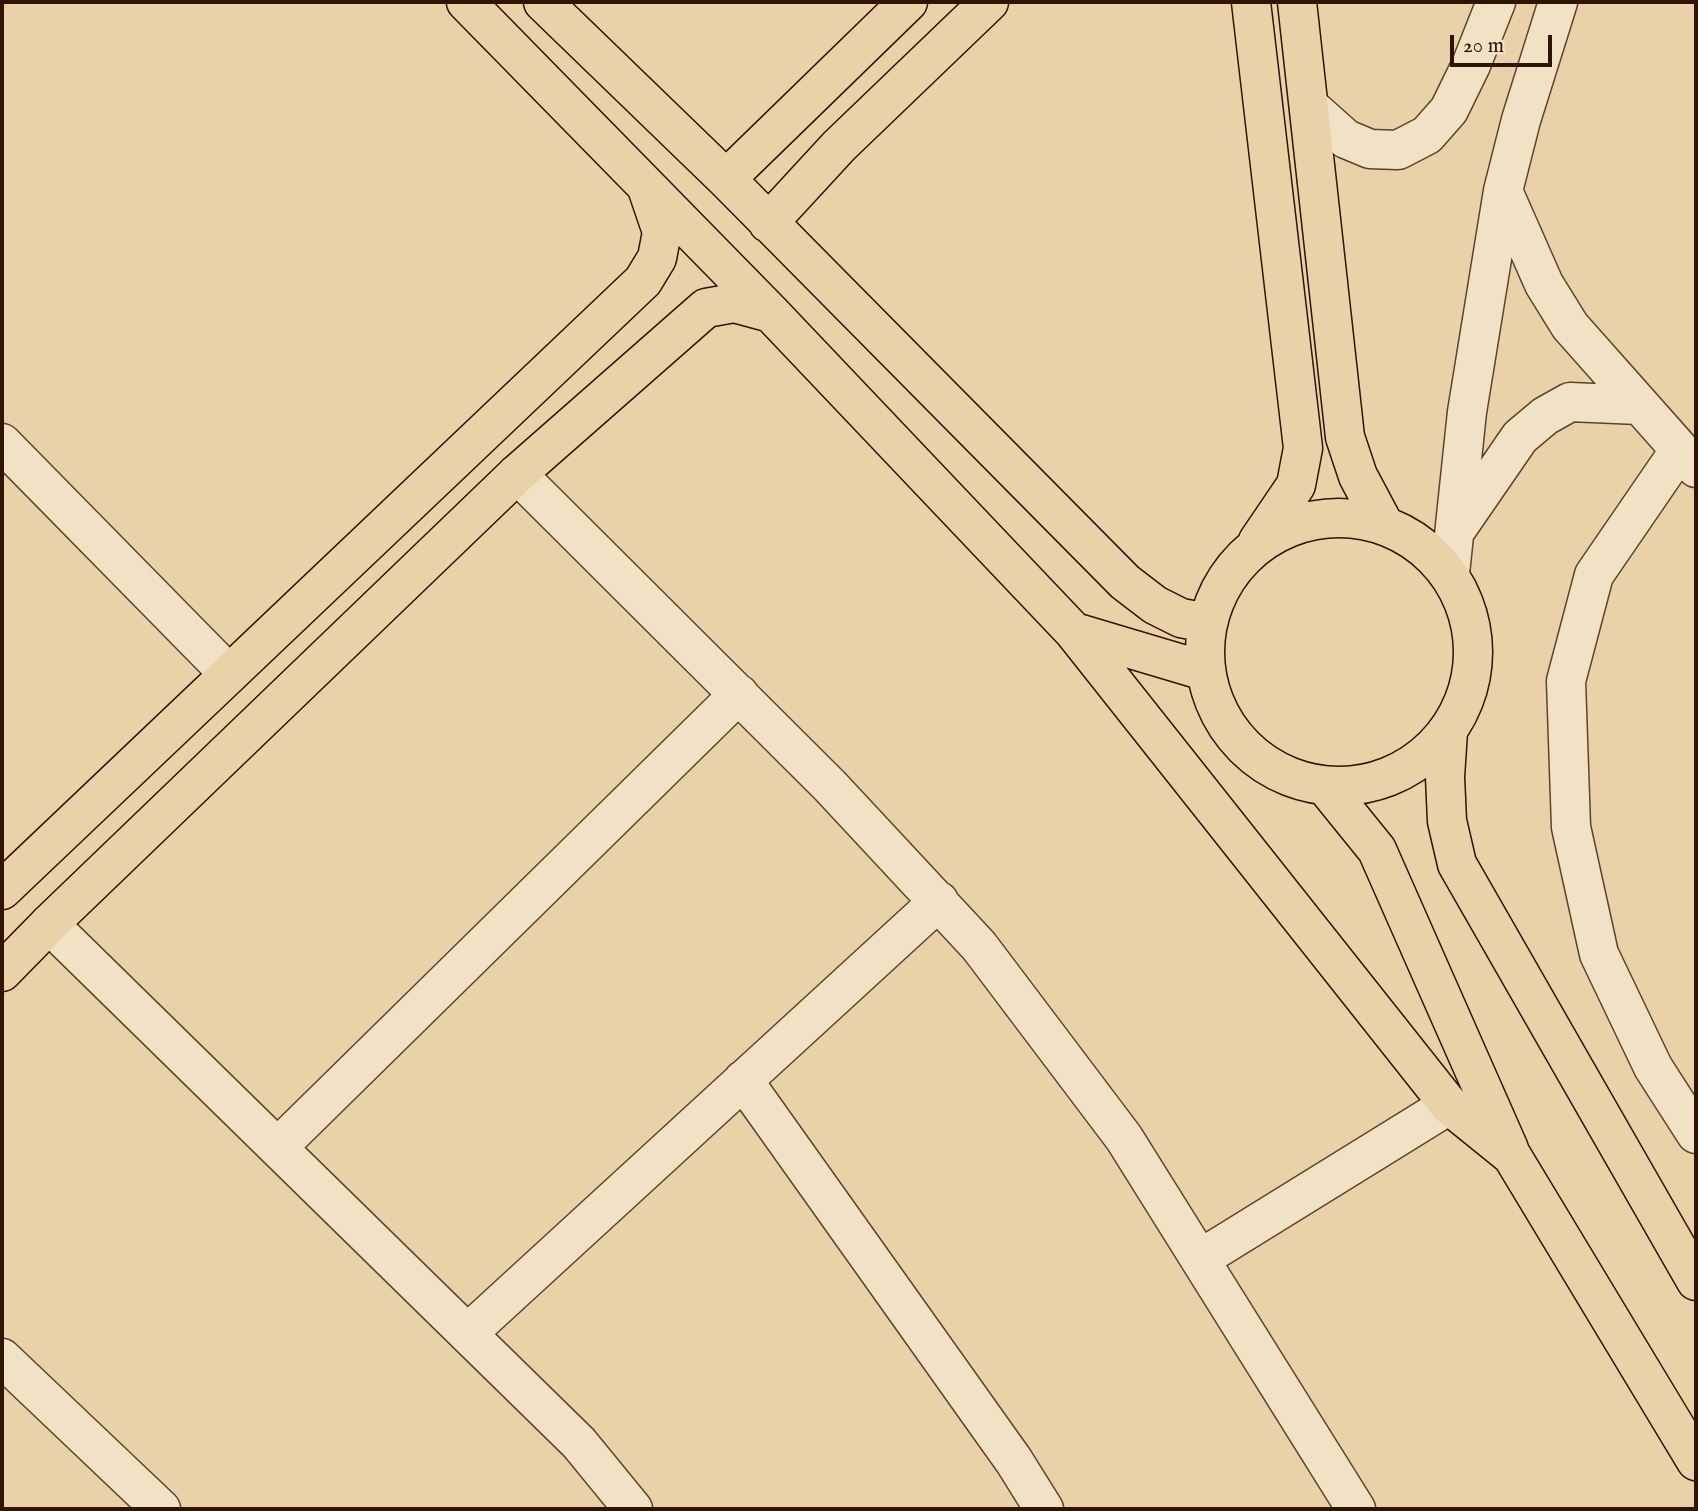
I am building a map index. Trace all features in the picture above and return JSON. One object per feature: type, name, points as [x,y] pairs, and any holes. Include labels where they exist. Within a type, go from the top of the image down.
[{"type":"main road","points":[[466,2],[771,313],[1074,632],[1449,1105],[1512,1156]]},
{"type":"main road","points":[[543,2],[726,179],[1125,582],[1155,605],[1181,618],[1207,623]]},
{"type":"main road","points":[[726,179],[908,2]]},
{"type":"main road","points":[[768,223],[839,146],[989,2]]},
{"type":"main road","points":[[1251,2],[1303,448],[1296,485],[1254,547],[1224,581],[1207,623],[1205,671],[1219,714],[1245,750],[1283,775],[1326,787],[1361,785],[1394,775],[1424,757],[1448,731],[1467,694],[1474,652],[1468,611],[1450,573],[1420,543],[1383,523],[1339,516],[1293,524],[1254,547]]},
{"type":"main road","points":[[1297,2],[1345,437],[1358,476],[1383,523]]},
{"type":"main road","points":[[2,890],[643,281],[656,258],[662,232],[646,186]]},
{"type":"main road","points":[[2,972],[517,474],[706,308],[734,303],[771,313]]},
{"type":"main road","points":[[1074,632],[1205,671]]},
{"type":"main road","points":[[1448,731],[1445,777],[1447,821],[1457,864],[1696,1281]]},
{"type":"main road","points":[[1326,787],[1377,850],[1512,1156],[1696,1461]]},
{"type":"street","points":[[1309,106],[1346,139],[1370,149],[1398,150],[1427,135],[1449,110],[1471,65],[1496,2]]},
{"type":"street","points":[[1450,573],[1467,412],[1503,191],[1521,120],[1558,2]]},
{"type":"street","points":[[1503,191],[1544,284],[1570,326],[1688,459],[1594,575],[1566,681],[1571,827],[1599,954],[1653,1067],[1696,1134]]},
{"type":"street","points":[[1454,534],[1520,437],[1545,416],[1570,402],[1639,405]]},
{"type":"street","points":[[2,443],[229,674]]},
{"type":"street","points":[[517,474],[739,694],[979,946],[1124,1139],[1356,1509]]},
{"type":"street","points":[[278,1147],[739,694]]},
{"type":"street","points":[[468,1333],[939,901]]},
{"type":"street","points":[[49,924],[579,1443],[633,1509]]},
{"type":"street","points":[[743,1080],[1014,1461],[1044,1509]]},
{"type":"street","points":[[1200,1259],[1449,1105]]},
{"type":"street","points":[[7,1374],[161,1509]]}]
